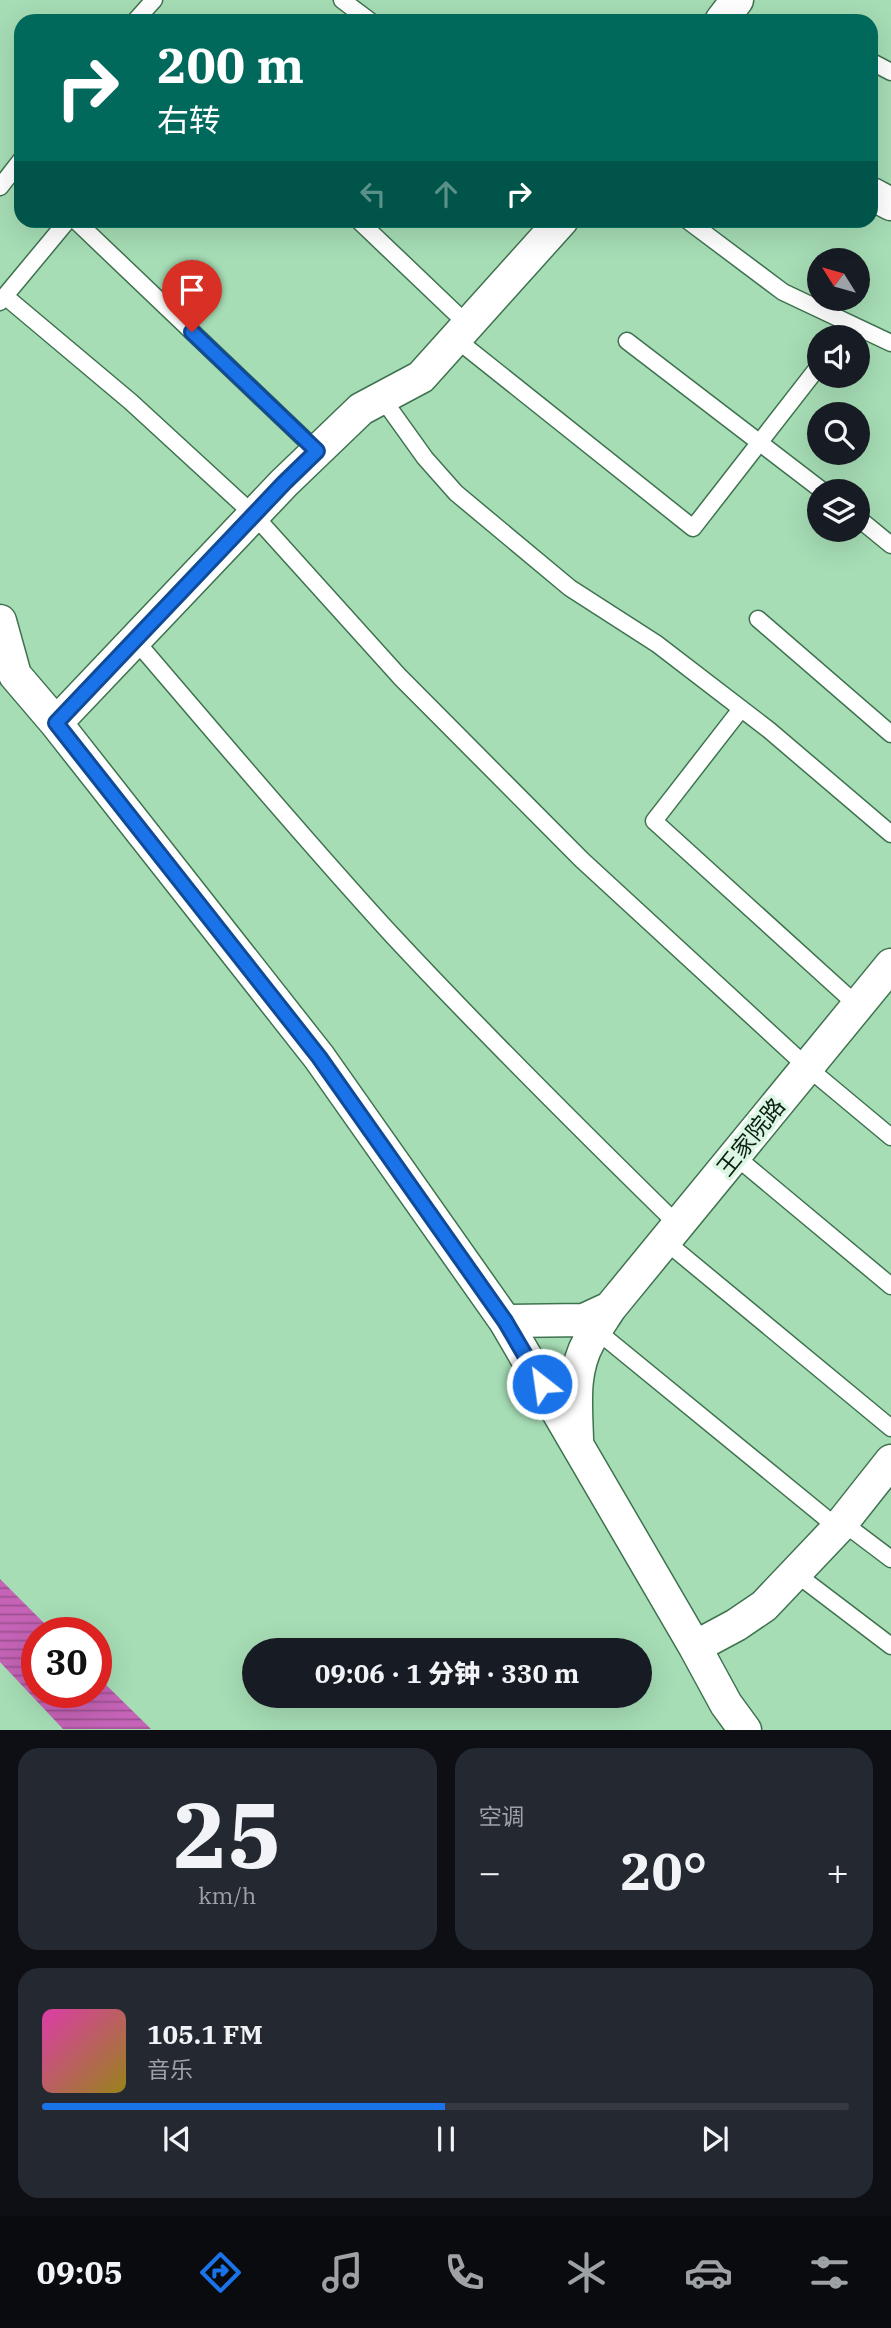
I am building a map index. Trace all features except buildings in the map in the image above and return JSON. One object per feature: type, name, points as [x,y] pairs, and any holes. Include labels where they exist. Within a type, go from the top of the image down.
[{"type":"street","points":[[726,14],[737,0]]},
{"type":"street","points":[[56,723],[254,515],[361,409],[421,377],[555,228]]},
{"type":"street","points":[[0,621],[15,675],[56,723],[319,1057],[505,1321],[726,1704],[745,1730]]},
{"type":"street","name":"王家院路","points":[[578,1446],[575,1398],[578,1365],[597,1319],[858,1006],[888,976]]},
{"type":"street","points":[[505,1321],[597,1319]]},
{"type":"street","points":[[695,1647],[764,1606],[887,1474]]},
{"type":"lane","points":[[143,14],[154,0]]},
{"type":"lane","points":[[342,0],[361,14]]},
{"type":"lane","points":[[0,187],[14,169]]},
{"type":"lane","points":[[62,228],[3,300],[131,402],[254,515],[400,677],[582,860],[807,1067],[891,1137]]},
{"type":"lane","points":[[83,228],[317,451]]},
{"type":"lane","points":[[365,228],[462,332],[693,528],[807,381]]},
{"type":"lane","points":[[698,228],[783,292],[836,325]]},
{"type":"lane","points":[[870,337],[891,343]]},
{"type":"lane","points":[[627,341],[808,479]]},
{"type":"lane","points":[[382,398],[425,458],[456,493],[570,588],[657,645],[741,709],[891,834]]},
{"type":"lane","points":[[870,528],[891,545]]},
{"type":"lane","points":[[758,619],[891,734]]},
{"type":"lane","points":[[135,640],[391,934],[671,1233],[891,1428]]},
{"type":"lane","points":[[741,709],[654,821],[858,1006]]},
{"type":"lane","points":[[735,1156],[891,1286]]},
{"type":"lane","points":[[597,1319],[840,1525],[891,1559]]},
{"type":"lane","points":[[794,1573],[891,1646]]},
{"type":"shaded area","points":[[0,1579],[38,1617],[21,1617],[21,1684],[0,1662]]},
{"type":"shaded area","points":[[112,1691],[151,1729],[63,1729],[43,1708],[112,1708]]},
{"type":"route","points":[[192,332],[317,451],[56,723],[319,1057],[505,1321],[542,1384]]}]
